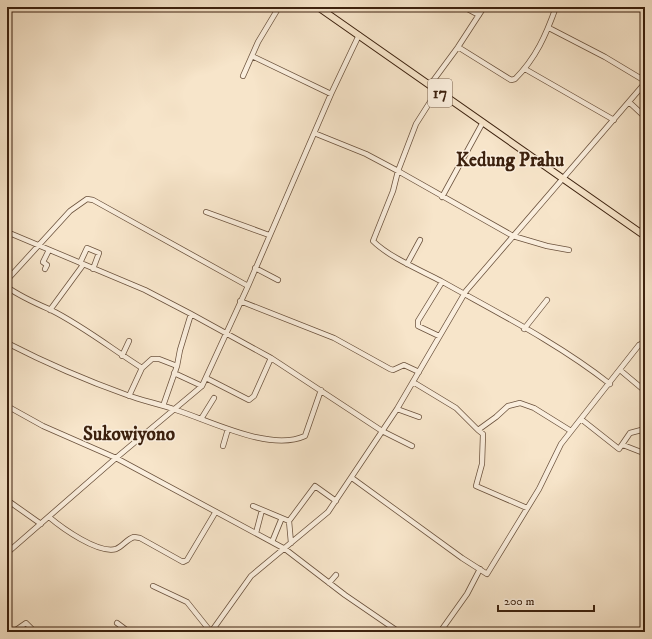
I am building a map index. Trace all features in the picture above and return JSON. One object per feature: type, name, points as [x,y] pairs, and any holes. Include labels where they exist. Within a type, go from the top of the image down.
[{"type":"highway","name":"17","points":[[318,7],[645,236]]},
{"type":"street","points":[[243,76],[252,56],[278,9],[272,7]]},
{"type":"street","points":[[464,7],[479,15]]},
{"type":"street","points":[[430,85],[458,47],[484,7]]},
{"type":"street","points":[[458,47],[511,80],[515,79],[525,69],[541,45],[556,7]]},
{"type":"street","points":[[153,586],[187,602],[211,632],[251,576],[323,518],[352,478],[397,409],[463,294],[614,120],[645,82],[605,57],[549,28]]},
{"type":"street","points":[[7,553],[116,458],[202,386],[248,286],[330,94],[359,35]]},
{"type":"street","points":[[252,56],[330,94]]},
{"type":"street","points":[[525,69],[614,120]]},
{"type":"street","points":[[437,91],[416,124],[398,171],[393,191],[372,239],[375,243],[407,264],[442,282],[582,363],[610,384]]},
{"type":"street","points":[[629,102],[645,117]]},
{"type":"street","points":[[442,197],[483,122]]},
{"type":"street","points":[[314,133],[366,154],[513,236],[542,245],[569,250]]},
{"type":"street","points":[[7,280],[70,211],[85,200],[90,199],[160,236],[248,286]]},
{"type":"street","points":[[206,212],[269,235]]},
{"type":"street","points":[[7,232],[151,293],[191,314],[272,358],[382,431],[412,446]]},
{"type":"street","points":[[407,264],[420,240]]},
{"type":"street","points":[[50,310],[82,264],[87,248],[90,247],[99,252],[93,269]]},
{"type":"street","points":[[45,269],[47,265],[42,262],[49,250]]},
{"type":"street","points":[[255,268],[278,280]]},
{"type":"street","points":[[439,336],[418,326],[418,322],[442,282]]},
{"type":"street","points":[[7,288],[27,300],[50,310],[142,368]]},
{"type":"street","points":[[524,329],[547,300]]},
{"type":"street","points":[[240,301],[334,338],[390,369],[393,370],[404,365],[419,372]]},
{"type":"street","points":[[163,406],[177,366],[180,350],[191,314]]},
{"type":"street","points":[[122,356],[129,341]]},
{"type":"street","points":[[352,478],[487,574],[539,489],[561,444],[610,384],[639,345],[645,342]]},
{"type":"street","points":[[7,343],[70,374],[128,396],[176,409],[228,429],[268,439],[305,436],[321,390]]},
{"type":"street","points":[[206,378],[249,400],[254,396],[272,358]]},
{"type":"street","points":[[128,396],[142,368],[152,359],[158,359],[177,366]]},
{"type":"street","points":[[620,370],[645,391]]},
{"type":"street","points":[[174,373],[202,386]]},
{"type":"street","points":[[413,382],[456,408],[483,434],[481,469],[476,486],[527,508]]},
{"type":"street","points":[[201,419],[214,398]]},
{"type":"street","points":[[478,430],[508,406],[520,403],[534,408],[571,431]]},
{"type":"street","points":[[7,406],[43,426],[116,458],[285,549],[329,583],[399,632]]},
{"type":"street","points":[[397,409],[419,417]]},
{"type":"street","points":[[580,419],[618,448],[620,448],[630,433],[645,429]]},
{"type":"street","points":[[223,446],[228,429]]},
{"type":"street","points":[[623,444],[641,452]]},
{"type":"street","points":[[291,543],[289,521],[315,486],[336,501]]},
{"type":"street","points":[[7,500],[41,524]]},
{"type":"street","points":[[253,506],[281,520],[289,521]]},
{"type":"street","points":[[256,533],[262,510]]},
{"type":"street","points":[[49,517],[65,530],[100,547],[115,549],[134,537],[140,538],[182,562],[187,560],[215,512]]},
{"type":"street","points":[[272,542],[281,520]]},
{"type":"street","points":[[440,632],[467,594],[480,569]]},
{"type":"street","points":[[329,583],[336,575]]},
{"type":"street","points":[[13,632],[26,623],[35,632]]},
{"type":"street","points":[[117,623],[129,632]]},
{"type":"district","name":"Kedung Prahu","points":[[510,160]]},
{"type":"district","name":"Sukowiyono","points":[[129,434]]}]
